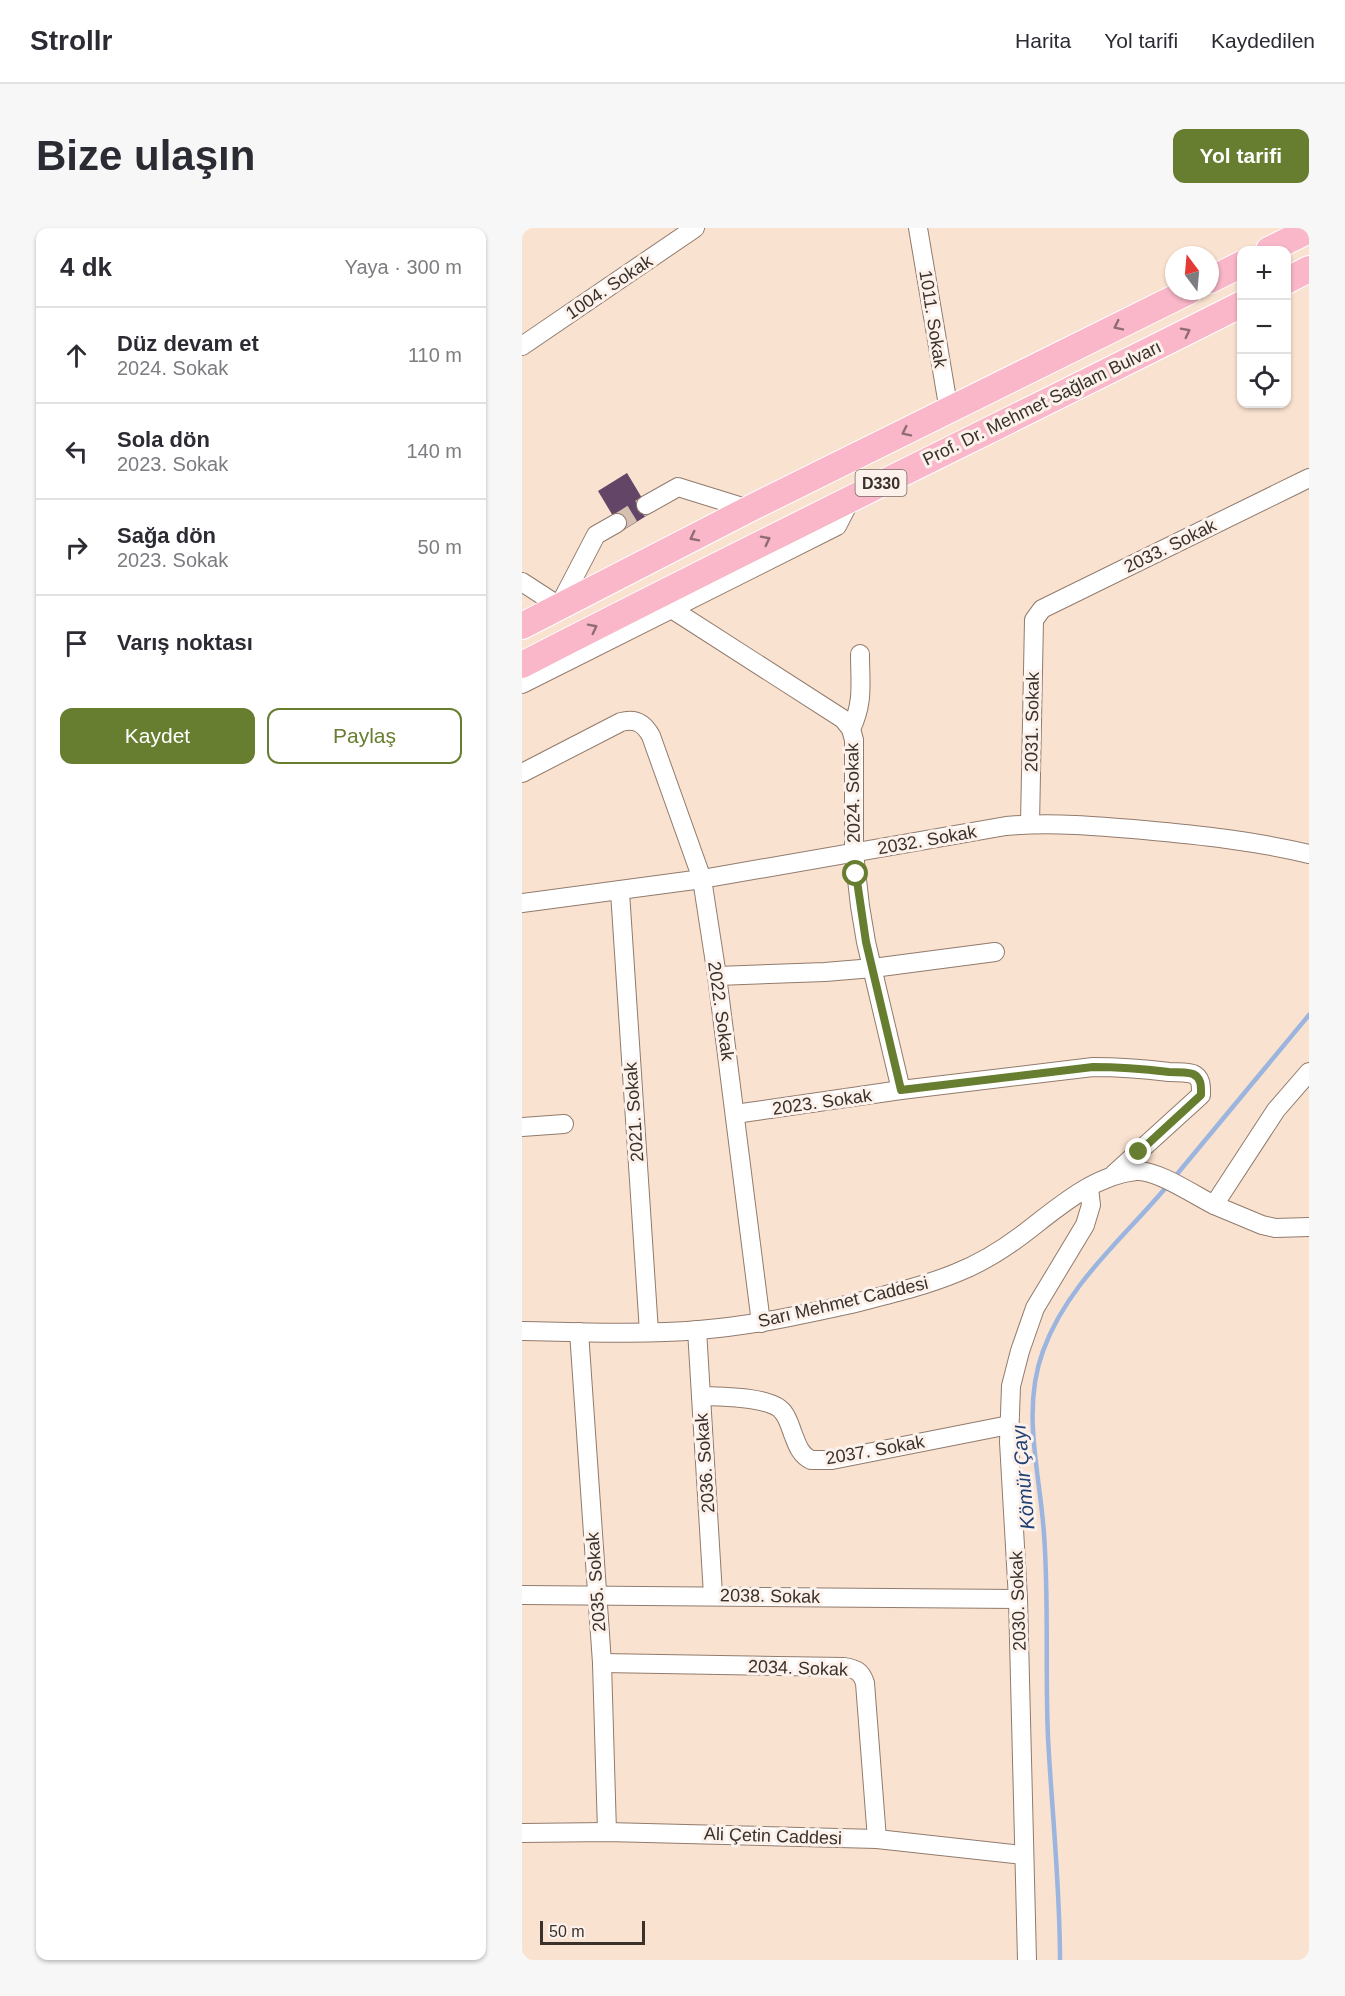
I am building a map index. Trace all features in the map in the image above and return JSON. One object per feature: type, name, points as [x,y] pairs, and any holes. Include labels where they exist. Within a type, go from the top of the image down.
[{"type":"highway","points":[[1277,246],[1309,230]]},
{"type":"highway","points":[[1219,276],[1237,266]]},
{"type":"highway","points":[[1291,279],[1309,269]]},
{"type":"highway","name":"Prof. Dr. Mehmet Sağlam Bulvarı","points":[[522,626],[749,509],[1171,300]]},
{"type":"highway","name":"Prof. Dr. Mehmet Sağlam Bulvarı","points":[[522,665],[661,603],[853,496],[1237,306]]},
{"type":"street","name":"1004. Sokak","points":[[522,346],[695,228]]},
{"type":"street","name":"1011. Sokak","points":[[918,228],[949,411]]},
{"type":"street","name":"2033. Sokak","points":[[1035,620],[1042,609],[1309,478]]},
{"type":"street","points":[[646,505],[678,487],[749,509]]},
{"type":"street","points":[[522,582],[559,606],[596,535],[617,522]]},
{"type":"street","points":[[522,684],[661,603]]},
{"type":"street","name":"2024. Sokak","points":[[661,603],[843,719],[851,729],[855,759],[854,853],[860,906],[901,1090]]},
{"type":"street","name":"2031. Sokak","points":[[1030,824],[1035,620]]},
{"type":"street","points":[[851,729],[861,700],[860,654]]},
{"type":"street","points":[[522,773],[621,722],[631,720],[640,722],[651,736],[702,879],[620,892],[522,903]]},
{"type":"street","name":"2032. Sokak","points":[[702,879],[1006,826],[1030,824],[1061,824],[1190,834],[1250,842],[1309,854]]},
{"type":"street","name":"2022. Sokak","points":[[702,879],[717,976],[761,1323]]},
{"type":"street","name":"2021. Sokak","points":[[620,892],[649,1332]]},
{"type":"street","points":[[717,976],[873,968],[995,952]]},
{"type":"street","name":"2023. Sokak","points":[[735,1114],[901,1090],[1093,1067],[1119,1067],[1193,1074],[1199,1078],[1202,1085],[1201,1095],[1110,1177]]},
{"type":"street","points":[[1214,1205],[1276,1110],[1309,1072]]},
{"type":"street","points":[[522,1128],[564,1124]]},
{"type":"street","name":"Sarı Mehmet Caddesi","points":[[522,1331],[697,1330],[761,1323],[901,1292],[957,1273],[1001,1249],[1089,1188],[1110,1177],[1136,1171],[1146,1171],[1158,1176],[1214,1205],[1262,1225],[1275,1228],[1309,1227]]},
{"type":"street","name":"2030. Sokak","points":[[1027,1960],[1023,1855],[1024,1764],[1009,1425],[1011,1386],[1035,1308],[1085,1226],[1091,1205],[1089,1188]]},
{"type":"street","name":"2036. Sokak","points":[[697,1330],[713,1595]]},
{"type":"street","name":"2035. Sokak","points":[[579,1332],[602,1664],[607,1832]]},
{"type":"street","name":"2037. Sokak","points":[[701,1396],[774,1404],[782,1411],[800,1451],[811,1460],[832,1460],[1009,1425]]},
{"type":"street","name":"2038. Sokak","points":[[522,1594],[1018,1599]]},
{"type":"street","name":"2034. Sokak","points":[[602,1664],[844,1667],[862,1674],[865,1683],[877,1839]]},
{"type":"street","name":"Ali Çetin Caddesi","points":[[522,1833],[607,1832],[877,1839],[1023,1855]]},
{"type":"building","points":[[627,473],[651,513],[622,531],[598,491]]},
{"type":"waterway","name":"Kömür Çayı","points":[[1173,1179],[1309,1015]]},
{"type":"waterway","name":"Kömür Çayı","points":[[1060,1960],[1048,1738],[1045,1559],[1034,1442],[1033,1396],[1043,1351],[1066,1304],[1098,1263],[1168,1185]]},
{"type":"tunnel","points":[[617,523],[646,505]]},
{"type":"route","points":[[856,874],[866,942],[901,1090],[1093,1067],[1119,1067],[1193,1074],[1199,1078],[1202,1085],[1201,1095],[1139,1152]]}]
